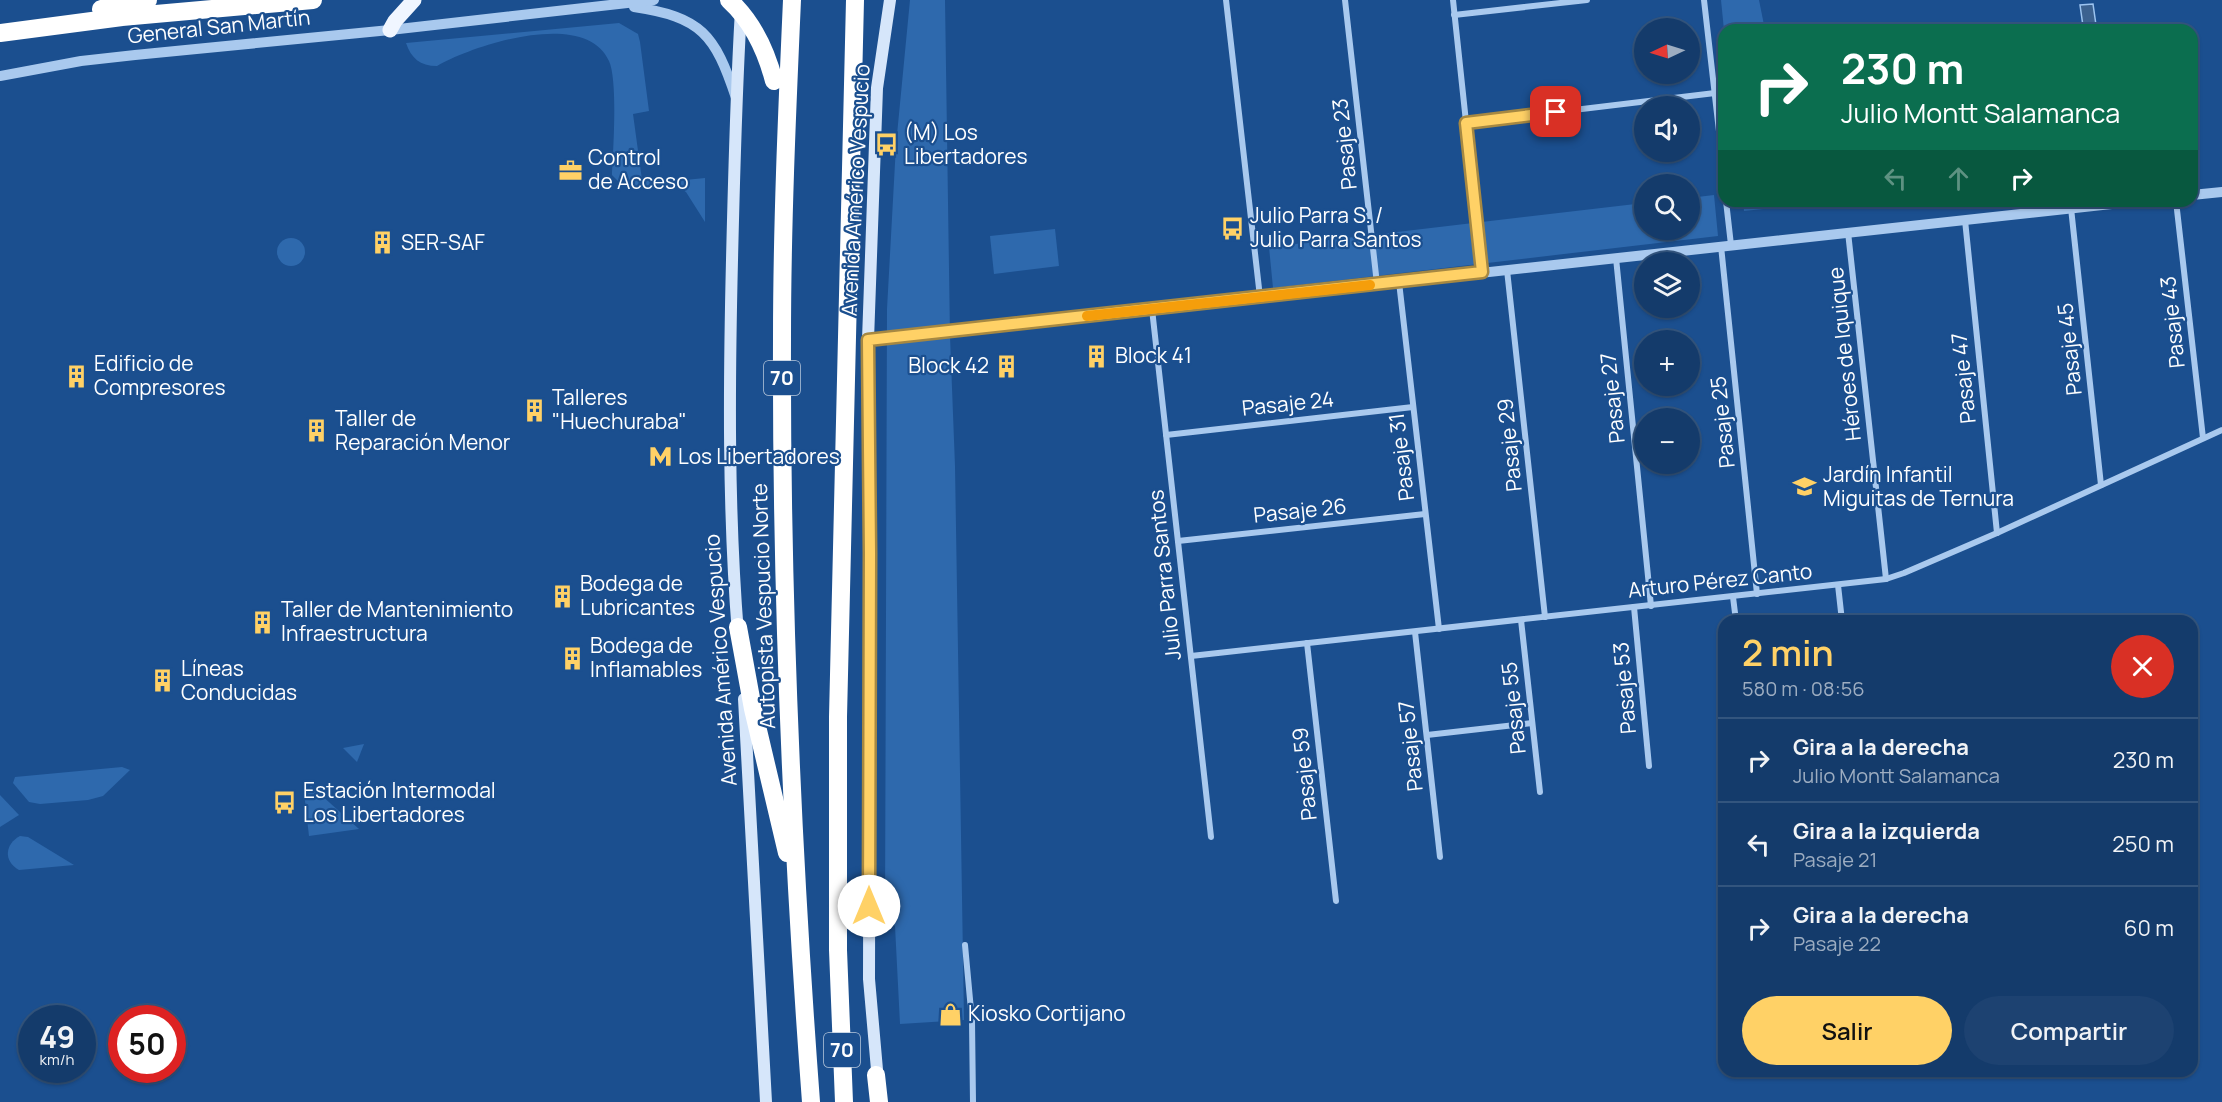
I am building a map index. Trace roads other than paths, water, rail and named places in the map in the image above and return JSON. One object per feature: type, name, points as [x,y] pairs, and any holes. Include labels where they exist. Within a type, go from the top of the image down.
[{"type":"highway","points":[[0,32],[60,16],[148,0]]},
{"type":"highway","points":[[0,32],[92,20],[313,0]]},
{"type":"highway","points":[[729,0],[746,18],[764,49],[774,81],[786,152]]},
{"type":"highway","name":"Autopista Vespucio Norte","points":[[792,0],[782,338],[783,474],[797,899],[810,1099]]},
{"type":"highway","name":"70","points":[[844,1102],[838,950],[838,717],[855,0]]},
{"type":"highway","points":[[738,627],[753,709],[797,899]]},
{"type":"highway","points":[[876,1075],[881,1102]]},
{"type":"main road","points":[[390,30],[414,0]]},
{"type":"main road","name":"Avenida Américo Vespucio","points":[[741,0],[736,99],[729,397],[732,529],[756,900],[766,1102]]},
{"type":"main road","name":"Avenida Américo Vespucio","points":[[876,1075],[869,979],[868,340],[877,88],[890,0]]},
{"type":"street","name":"General San Martín","points":[[0,76],[81,61],[390,30],[654,0]]},
{"type":"street","points":[[1227,0],[1260,297]]},
{"type":"street","name":"Pasaje 23","points":[[1345,0],[1377,284]]},
{"type":"street","points":[[1453,0],[1482,272]]},
{"type":"street","points":[[1454,15],[1587,0]]},
{"type":"street","points":[[1704,0],[1718,126]]},
{"type":"street","name":"General San Martín","points":[[621,5],[672,14],[701,31],[726,67],[736,99]]},
{"type":"street","points":[[1466,123],[1714,93]]},
{"type":"street","points":[[2198,194],[2222,192]]},
{"type":"street","points":[[1726,207],[1726,246]]},
{"type":"street","points":[[868,340],[2081,207]]},
{"type":"street","name":"Pasaje 43","points":[[2177,207],[2203,438]]},
{"type":"street","name":"Pasaje 45","points":[[2071,208],[2101,485]]},
{"type":"street","name":"Pasaje 47","points":[[1965,220],[1997,533]]},
{"type":"street","name":"Héroes de Iquique","points":[[1848,232],[1886,579]]},
{"type":"street","name":"Pasaje 25","points":[[1726,246],[1757,594]]},
{"type":"street","name":"Pasaje 27","points":[[1616,258],[1651,606]]},
{"type":"street","name":"Pasaje 29","points":[[1508,270],[1545,617]]},
{"type":"street","name":"Pasaje 31","points":[[1399,282],[1439,629]]},
{"type":"street","name":"Julio Parra Santos","points":[[1152,309],[1211,837]]},
{"type":"street","name":"Pasaje 24","points":[[1166,435],[1413,407]]},
{"type":"street","name":"Arturo Pérez Canto","points":[[1191,656],[1886,579],[1997,533],[2222,430]]},
{"type":"street","name":"Pasaje 26","points":[[1178,541],[1425,514]]},
{"type":"street","points":[[1838,585],[1841,615]]},
{"type":"street","points":[[1733,597],[1735,615]]},
{"type":"street","name":"Pasaje 53","points":[[1634,608],[1649,766]]},
{"type":"street","name":"Pasaje 55","points":[[1521,620],[1540,792]]},
{"type":"street","name":"Pasaje 57","points":[[1416,632],[1440,857]]},
{"type":"street","name":"Pasaje 59","points":[[1307,644],[1336,901]]},
{"type":"street","points":[[1427,735],[1532,723]]},
{"type":"street","points":[[965,945],[972,1021],[973,1102]]},
{"type":"place","name":"(M) Los Libertadores","points":[[886,145]]},
{"type":"place","name":"Control de Acceso","points":[[570,170]]},
{"type":"place","name":"Julio Parra S. / Julio Parra Santos","points":[[1232,228]]},
{"type":"place","name":"SER-SAF","points":[[383,243]]},
{"type":"place","name":"Block 41","points":[[1097,356]]},
{"type":"place","name":"Block 42","points":[[1007,366]]},
{"type":"place","name":"Edificio de Compresores","points":[[76,376]]},
{"type":"place","name":"Talleres \"Huechuraba\"","points":[[534,410]]},
{"type":"place","name":"Taller de Reparación Menor","points":[[317,431]]},
{"type":"place","name":"Los Libertadores","points":[[660,457]]},
{"type":"place","name":"Jardín Infantil Miguitas de Ternura","points":[[1805,487]]},
{"type":"place","name":"Bodega de Lubricantes","points":[[562,596]]},
{"type":"place","name":"Taller de Mantenimiento Infraestructura","points":[[263,622]]},
{"type":"place","name":"Bodega de Inflamables","points":[[572,658]]},
{"type":"place","name":"Líneas Conducidas","points":[[163,681]]},
{"type":"place","name":"Estación Intermodal Los Libertadores","points":[[285,803]]},
{"type":"place","name":"Kiosko Cortijano","points":[[950,1014]]}]
